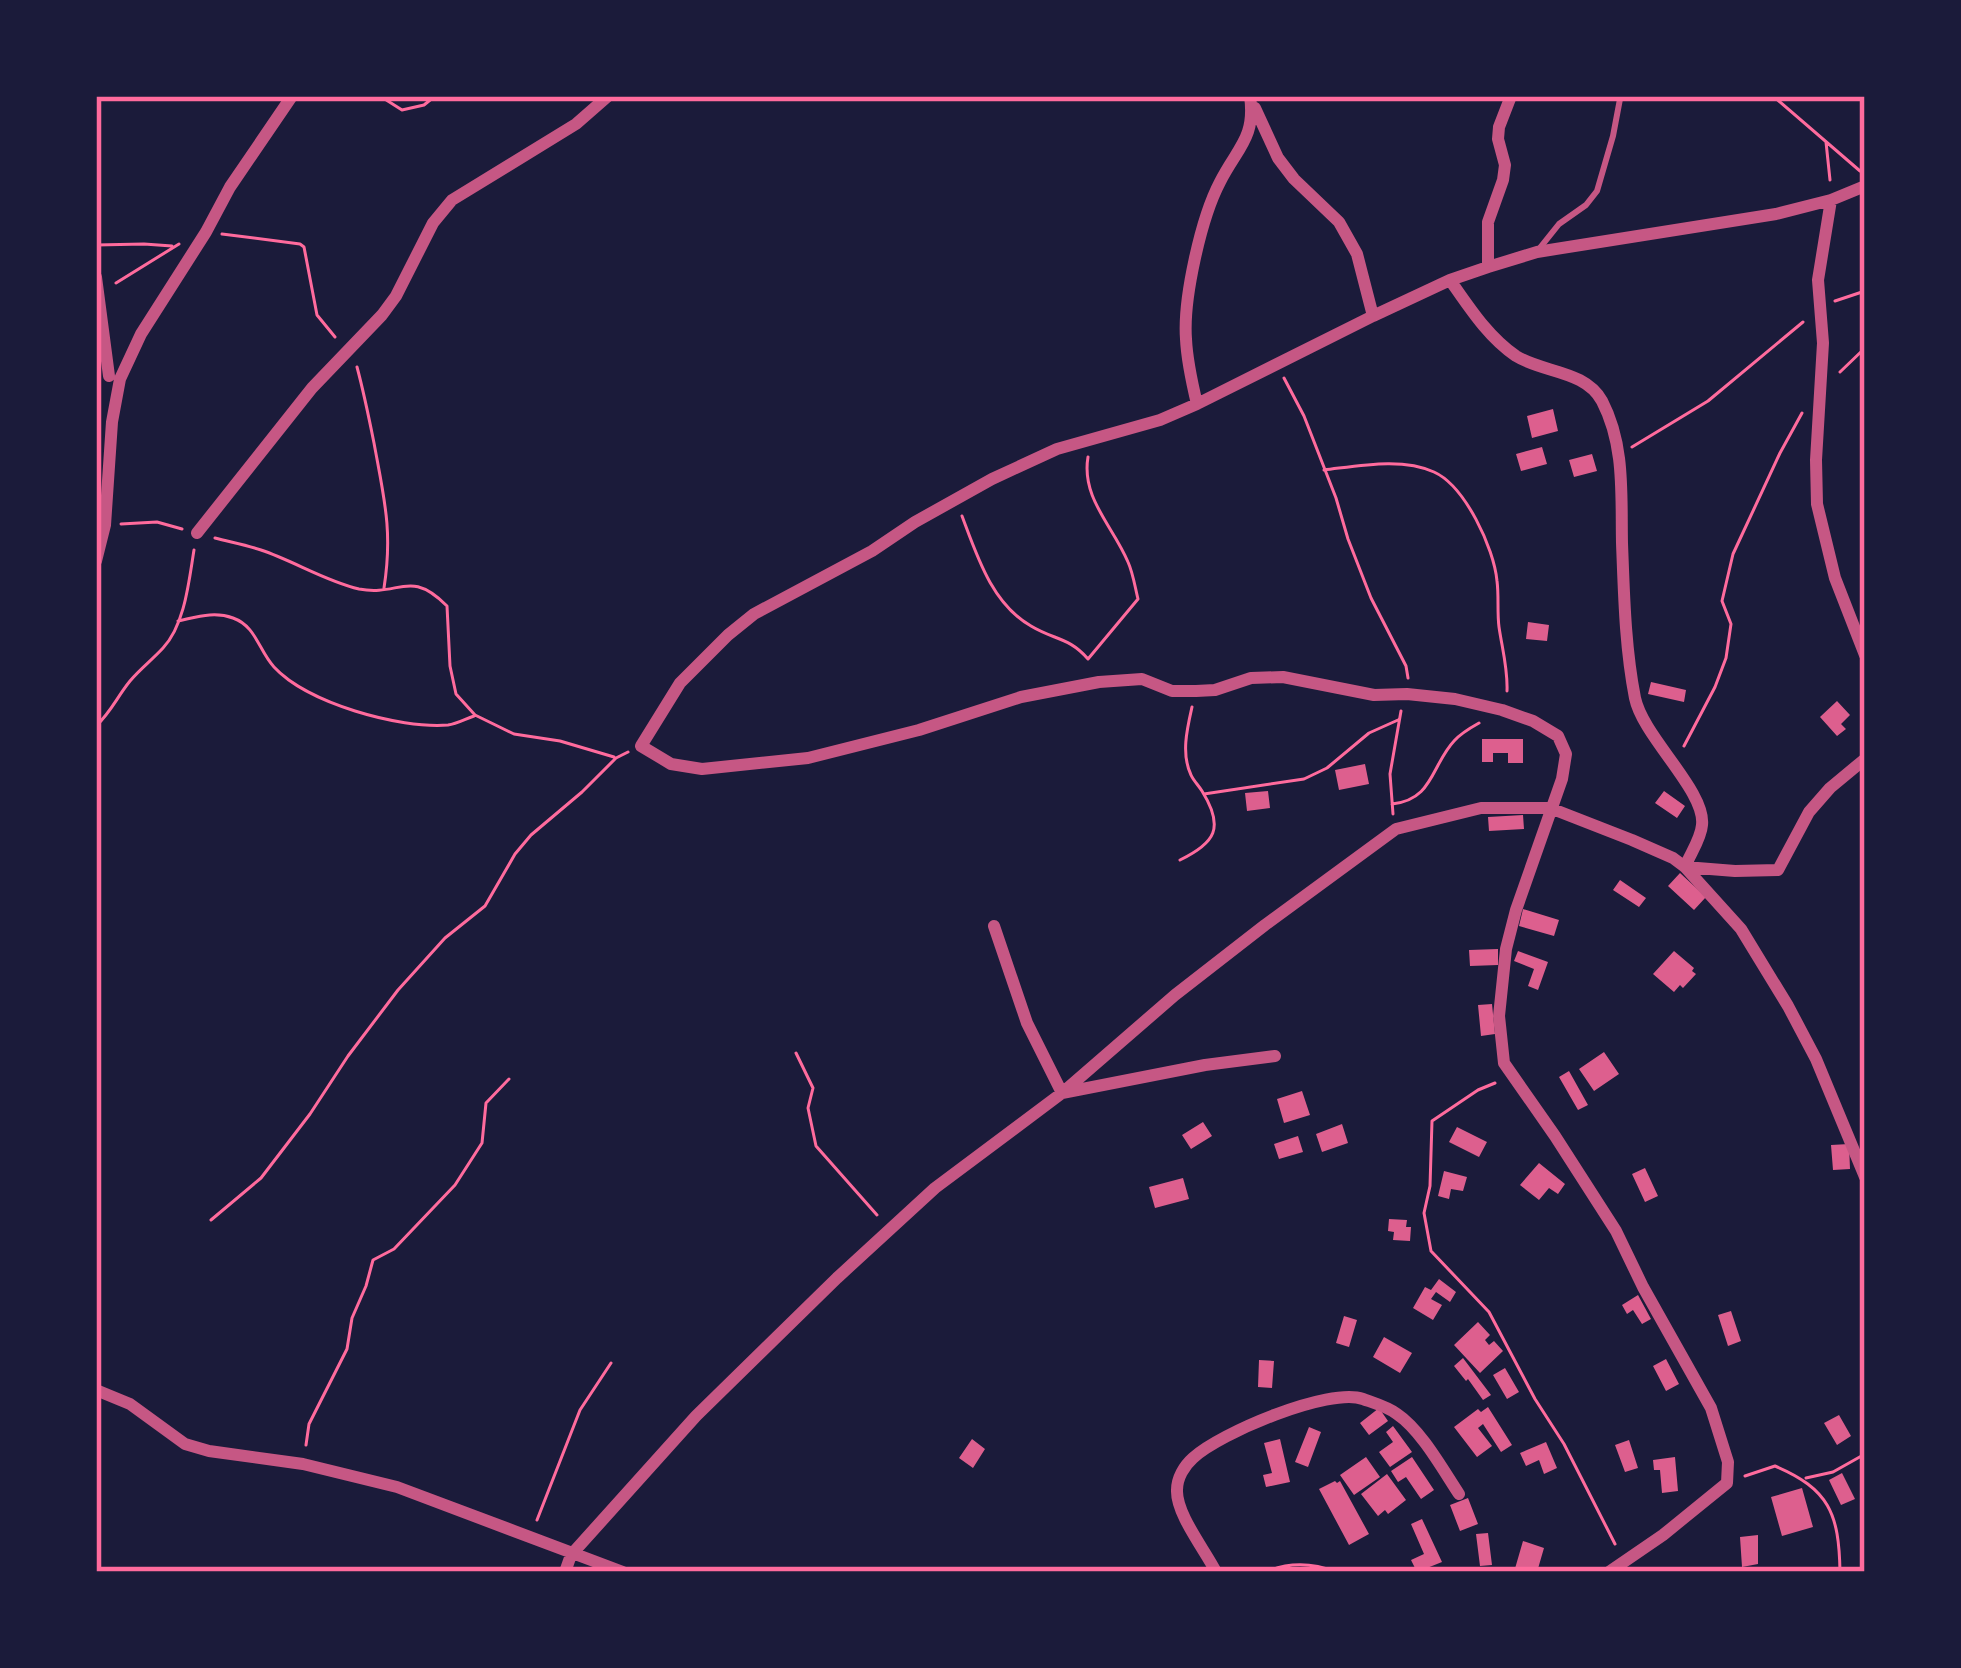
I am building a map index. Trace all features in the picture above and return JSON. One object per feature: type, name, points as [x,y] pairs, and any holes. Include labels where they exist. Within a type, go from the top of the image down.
[{"type":"street","points":[[108,375],[142,334],[292,96]]},
{"type":"street","points":[[197,533],[312,388],[382,315],[433,223],[452,200],[576,124],[608,96]]},
{"type":"street","points":[[1488,267],[1488,222],[1503,180],[1498,127],[1511,96]]},
{"type":"street","points":[[1251,98],[1278,158],[1339,222],[1357,254],[1373,316]]},
{"type":"street","points":[[1197,404],[1185,333],[1195,260],[1220,182],[1250,131],[1251,98]]},
{"type":"street","points":[[1609,1572],[1626,1567],[1726,1483],[1728,1462],[1711,1408],[1616,1232],[1504,1063],[1499,1016],[1506,949],[1562,779],[1566,754],[1558,736],[1502,710],[1455,699],[1375,694],[1283,677],[1196,692],[1172,692],[1142,679],[1099,682],[1021,698],[808,758],[702,770],[670,764],[640,746],[680,683],[754,614],[992,479],[1057,449],[1160,420],[1450,280],[1488,267],[1537,252],[1777,214],[1865,186]]},
{"type":"street","points":[[1831,200],[1819,266],[1823,343],[1817,504],[1835,578],[1865,655]]},
{"type":"street","points":[[96,277],[112,422],[105,525],[96,561]]},
{"type":"street","points":[[1450,280],[1487,331],[1511,353],[1588,382],[1613,427],[1620,454],[1624,592],[1636,702],[1648,728],[1687,783],[1703,820],[1684,867]]},
{"type":"street","points":[[1684,867],[1778,870],[1808,812],[1865,759]]},
{"type":"street","points":[[565,1572],[571,1555],[696,1416],[935,1188],[1062,1093],[1264,925],[1396,829],[1481,808],[1550,808],[1673,858],[1741,929],[1788,1006],[1825,1079],[1865,1177]]},
{"type":"street","points":[[994,926],[1027,1023],[1062,1093]]},
{"type":"street","points":[[1062,1093],[1275,1056]]},
{"type":"street","points":[[96,1390],[130,1404],[184,1444],[398,1486],[622,1572]]},
{"type":"street","points":[[1212,1571],[1177,1500],[1177,1482],[1189,1461],[1226,1438],[1309,1403],[1357,1396],[1398,1414],[1459,1494]]},
{"type":"lane","points":[[1537,252],[1558,224],[1586,206],[1597,190],[1620,99]]},
{"type":"path","points":[[380,96],[402,110],[424,105],[435,96]]},
{"type":"path","points":[[1772,96],[1865,176]]},
{"type":"path","points":[[1826,142],[1831,200]]},
{"type":"path","points":[[98,295],[173,246],[206,232],[304,247],[316,315],[350,347],[370,416],[389,522],[383,590]]},
{"type":"path","points":[[96,245],[173,246]]},
{"type":"path","points":[[1620,454],[1708,401],[1821,305],[1865,291]]},
{"type":"path","points":[[1673,764],[1696,727],[1726,658],[1731,624],[1722,601],[1733,554],[1780,453],[1820,386],[1865,348]]},
{"type":"path","points":[[1277,365],[1304,416],[1371,598],[1406,667],[1409,682],[1390,774],[1396,829]]},
{"type":"path","points":[[1088,659],[1138,599],[1129,562],[1090,492],[1087,460],[1095,438]]},
{"type":"path","points":[[1324,470],[1365,465],[1423,468],[1440,474],[1462,496],[1477,522],[1497,576],[1508,684],[1502,710],[1452,742],[1420,794],[1392,804]]},
{"type":"path","points":[[956,500],[989,580],[1006,607],[1029,625],[1077,647],[1099,682]]},
{"type":"path","points":[[105,525],[157,522],[261,550],[360,589],[411,584],[434,593],[447,607],[456,694],[476,715],[514,734],[560,741],[616,758]]},
{"type":"path","points":[[96,726],[113,710],[125,687],[166,646],[189,582],[197,533]]},
{"type":"path","points":[[178,621],[212,614],[234,618],[246,625],[272,665],[301,689],[329,703],[421,724],[453,724],[476,715]]},
{"type":"path","points":[[1180,860],[1204,848],[1213,836],[1212,817],[1185,754],[1196,692]]},
{"type":"path","points":[[1204,794],[1304,779],[1327,768],[1369,733],[1398,720]]},
{"type":"path","points":[[211,1220],[261,1178],[398,990],[445,938],[485,906],[531,835],[616,758],[640,746]]},
{"type":"path","points":[[796,1053],[813,1088],[808,1108],[816,1146],[890,1230]]},
{"type":"path","points":[[1511,1077],[1478,1090],[1432,1121],[1430,1186],[1424,1213],[1431,1251],[1489,1312],[1626,1567]]},
{"type":"path","points":[[303,1464],[309,1424],[346,1348],[373,1260],[394,1249],[454,1185],[482,1143],[486,1102],[508,1079]]},
{"type":"path","points":[[530,1538],[580,1410],[611,1363]]},
{"type":"path","points":[[1804,1478],[1833,1472],[1865,1454]]},
{"type":"path","points":[[1726,1483],[1774,1466],[1804,1478],[1827,1501],[1840,1572]]},
{"type":"path","points":[[1266,1572],[1297,1564],[1336,1572]]},
{"type":"building","points":[[1553,409],[1558,431],[1532,438],[1527,416]]},
{"type":"building","points":[[1542,447],[1547,464],[1521,471],[1516,454]]},
{"type":"building","points":[[1592,454],[1597,471],[1574,477],[1569,460]]},
{"type":"building","points":[[1528,622],[1549,625],[1547,641],[1526,639]]},
{"type":"building","points":[[1651,682],[1686,690],[1684,702],[1648,694]]},
{"type":"building","points":[[1837,701],[1850,715],[1841,724],[1846,729],[1837,736],[1820,717]]},
{"type":"building","points":[[1482,739],[1523,739],[1523,763],[1508,763],[1508,753],[1493,753],[1493,762],[1482,762]]},
{"type":"building","points":[[1365,764],[1369,784],[1339,790],[1335,770]]},
{"type":"building","points":[[1268,791],[1270,808],[1247,811],[1245,793]]},
{"type":"building","points":[[1664,791],[1685,806],[1677,818],[1655,803]]},
{"type":"building","points":[[1523,815],[1524,829],[1489,831],[1488,817]]},
{"type":"building","points":[[1680,873],[1706,897],[1694,910],[1668,886]]},
{"type":"building","points":[[1620,880],[1646,898],[1639,907],[1613,890]]},
{"type":"building","points":[[1523,909],[1559,920],[1554,936],[1519,926]]},
{"type":"building","points":[[1498,949],[1498,965],[1470,966],[1469,950]]},
{"type":"building","points":[[1518,951],[1548,962],[1538,990],[1528,986],[1534,969],[1514,961]]},
{"type":"building","points":[[1674,951],[1696,974],[1674,992],[1653,974]]},
{"type":"building","points":[[1492,1004],[1495,1034],[1481,1036],[1478,1005]]},
{"type":"building","points":[[1604,1052],[1619,1074],[1594,1091],[1579,1069]]},
{"type":"building","points":[[1569,1071],[1588,1105],[1578,1110],[1559,1077]]},
{"type":"building","points":[[1302,1091],[1310,1115],[1284,1123],[1277,1099]]},
{"type":"building","points":[[1203,1122],[1212,1136],[1191,1149],[1182,1135]]},
{"type":"building","points":[[1342,1124],[1348,1143],[1322,1152],[1316,1134]]},
{"type":"building","points":[[1457,1127],[1487,1142],[1479,1157],[1449,1142]]},
{"type":"building","points":[[1298,1136],[1303,1152],[1279,1159],[1274,1144]]},
{"type":"building","points":[[1849,1144],[1850,1169],[1833,1170],[1831,1145]]},
{"type":"building","points":[[1539,1163],[1565,1184],[1558,1194],[1549,1188],[1539,1200],[1520,1185]]},
{"type":"building","points":[[1645,1168],[1658,1196],[1645,1202],[1632,1174]]},
{"type":"building","points":[[1444,1171],[1467,1177],[1463,1191],[1451,1189],[1449,1199],[1438,1196]]},
{"type":"building","points":[[1183,1178],[1189,1199],[1155,1208],[1149,1187]]},
{"type":"building","points":[[1389,1219],[1407,1220],[1410,1241],[1393,1240]]},
{"type":"building","points":[[1439,1279],[1456,1292],[1450,1302],[1436,1292],[1431,1299],[1442,1305],[1433,1320],[1413,1308],[1425,1287],[1431,1290]]},
{"type":"building","points":[[1638,1295],[1651,1319],[1642,1324],[1633,1310],[1627,1314],[1622,1305]]},
{"type":"building","points":[[1731,1311],[1741,1341],[1728,1346],[1718,1315]]},
{"type":"building","points":[[1344,1316],[1357,1320],[1349,1347],[1336,1343]]},
{"type":"building","points":[[1478,1322],[1490,1335],[1485,1340],[1489,1345],[1494,1341],[1503,1351],[1480,1373],[1454,1345]]},
{"type":"building","points":[[1384,1337],[1412,1353],[1400,1373],[1373,1357]]},
{"type":"building","points":[[1463,1358],[1491,1395],[1483,1400],[1454,1366]]},
{"type":"building","points":[[1666,1359],[1679,1384],[1666,1391],[1653,1366]]},
{"type":"building","points":[[1259,1360],[1274,1361],[1272,1388],[1258,1387]]},
{"type":"building","points":[[1505,1368],[1519,1392],[1507,1399],[1493,1375]]},
{"type":"building","points":[[1488,1407],[1512,1445],[1501,1452],[1483,1424],[1478,1428],[1492,1446],[1477,1457],[1454,1427]]},
{"type":"building","points":[[1379,1408],[1388,1421],[1369,1435],[1360,1423]]},
{"type":"building","points":[[1839,1415],[1851,1436],[1837,1445],[1824,1423]]},
{"type":"building","points":[[1393,1426],[1412,1452],[1390,1467],[1379,1452],[1393,1442],[1386,1432]]},
{"type":"building","points":[[1309,1427],[1321,1432],[1308,1467],[1295,1462]]},
{"type":"building","points":[[972,1439],[985,1449],[973,1468],[959,1458]]},
{"type":"building","points":[[1280,1439],[1290,1482],[1266,1487],[1263,1475],[1272,1473],[1264,1443]]},
{"type":"building","points":[[1629,1440],[1638,1468],[1625,1472],[1615,1445]]},
{"type":"building","points":[[1546,1442],[1557,1468],[1544,1474],[1539,1460],[1526,1466],[1520,1453]]},
{"type":"building","points":[[1366,1457],[1380,1477],[1354,1495],[1340,1475]]},
{"type":"building","points":[[1412,1457],[1434,1490],[1421,1499],[1406,1477],[1398,1482],[1391,1471]]},
{"type":"building","points":[[1675,1457],[1678,1491],[1662,1493],[1660,1470],[1654,1470],[1653,1460]]},
{"type":"building","points":[[1842,1473],[1855,1499],[1841,1505],[1829,1480]]},
{"type":"building","points":[[1387,1474],[1406,1500],[1378,1516],[1361,1494]]},
{"type":"building","points":[[1340,1481],[1369,1534],[1349,1545],[1319,1489]]},
{"type":"building","points":[[1802,1488],[1813,1527],[1782,1536],[1771,1497]]},
{"type":"building","points":[[1468,1498],[1478,1524],[1460,1531],[1450,1505]]},
{"type":"building","points":[[1422,1519],[1442,1562],[1417,1572],[1411,1560],[1424,1554],[1411,1524]]},
{"type":"building","points":[[1488,1533],[1492,1565],[1480,1566],[1476,1534]]},
{"type":"building","points":[[1758,1535],[1758,1564],[1742,1567],[1740,1537]]},
{"type":"building","points":[[1523,1541],[1544,1548],[1537,1572],[1514,1572]]}]
